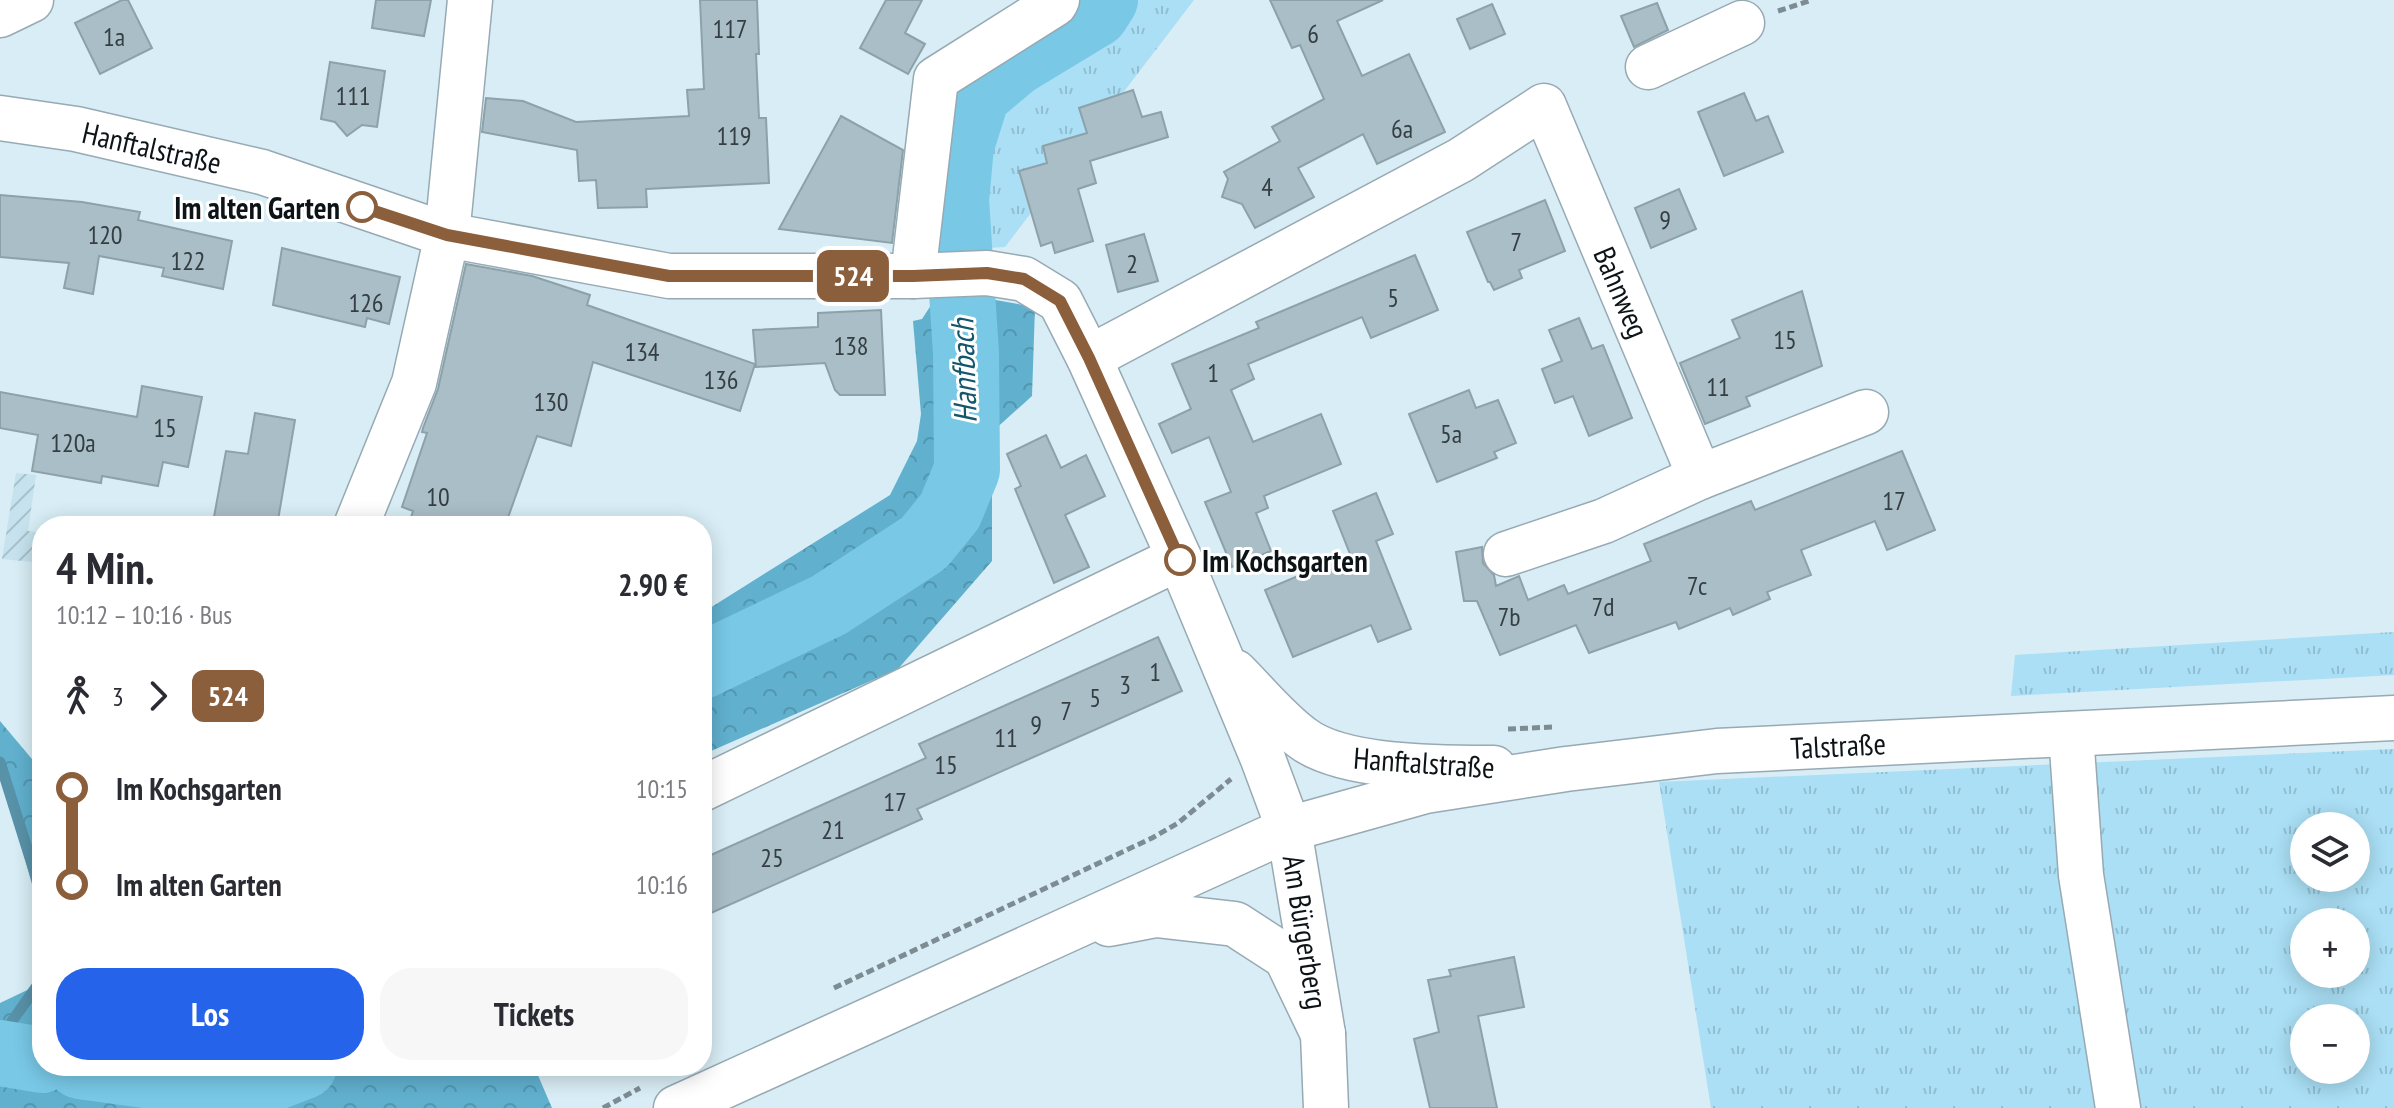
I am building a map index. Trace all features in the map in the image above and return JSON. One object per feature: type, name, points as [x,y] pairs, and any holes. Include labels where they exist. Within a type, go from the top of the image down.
[{"type":"street","points":[[0,15],[31,0]]},
{"type":"street","points":[[360,516],[414,383],[447,235],[470,0]]},
{"type":"street","points":[[926,275],[936,79],[1057,0]]},
{"type":"street","points":[[1648,67],[1742,23]]},
{"type":"street","name":"Bahnweg","points":[[1089,358],[1461,160],[1544,106],[1700,477]]},
{"type":"street","name":"Hanftalstraße","points":[[0,118],[76,129],[262,172],[447,235],[669,276],[987,273],[1024,279],[1060,301],[1089,358],[1222,659],[1289,829]]},
{"type":"street","points":[[1506,554],[1604,521],[1700,477],[1866,412]]},
{"type":"street","points":[[712,784],[1179,558]]},
{"type":"street","name":"Hanftalstraße","points":[[1222,659],[1302,739],[1341,757],[1443,768],[1566,769]]},
{"type":"street","name":"Talstraße","points":[[1060,933],[1289,829],[1425,791],[1566,769],[1717,751],[2394,718]]},
{"type":"street","points":[[2071,734],[2081,875],[2118,1108]]},
{"type":"street","name":"Am Bürgerberg","points":[[1289,829],[1323,1034],[1326,1108]]},
{"type":"street","name":"Am Bürgerberg","points":[[1060,933],[1156,915],[1235,924],[1286,957],[1323,1034]]},
{"type":"street","points":[[676,1108],[1060,933]]},
{"type":"path","points":[[829,991],[1152,838]]},
{"type":"shaded area","points":[[16,473],[36,475],[28,531],[32,532],[32,562],[2,559]]},
{"type":"green space","points":[[1057,0],[1194,0],[1005,247],[947,250],[950,117],[1044,20]]},
{"type":"green space","points":[[937,296],[973,296],[1035,307],[1032,396],[992,432],[992,561],[898,669],[712,751],[712,607],[890,495],[917,441],[921,414],[913,321],[922,319]]},
{"type":"green space","points":[[2394,632],[2394,675],[2011,696],[2015,655]]},
{"type":"green space","points":[[0,721],[32,759],[32,884],[4,782],[0,774]]},
{"type":"green space","points":[[2394,749],[2394,1108],[1711,1108],[1659,782]]},
{"type":"green space","points":[[32,988],[32,1076],[538,1076],[552,1108],[0,1108],[0,1003]]},
{"type":"building","points":[[128,0],[152,48],[100,74],[75,23]]},
{"type":"building","points":[[376,0],[431,0],[424,36],[372,28]]},
{"type":"building","points":[[700,0],[757,0],[759,118],[766,118],[769,183],[646,189],[647,207],[598,208],[596,180],[579,181],[577,150],[482,132],[486,98],[523,101],[576,122],[689,116],[687,90],[704,89]]},
{"type":"building","points":[[886,0],[922,0],[905,33],[925,44],[908,74],[860,48]]},
{"type":"building","points":[[1270,0],[1383,0],[1337,21],[1362,76],[1409,54],[1445,132],[1377,164],[1363,134],[1298,168],[1314,197],[1255,228],[1242,204],[1222,197],[1228,179],[1224,172],[1280,141],[1272,127],[1324,99],[1300,45],[1292,48]]},
{"type":"building","points":[[1657,3],[1668,30],[1634,47],[1621,16]]},
{"type":"building","points":[[1492,4],[1505,34],[1470,49],[1457,19]]},
{"type":"building","points":[[330,62],[385,71],[377,127],[362,125],[347,136],[335,122],[321,119]]},
{"type":"building","points":[[1133,90],[1142,117],[1161,112],[1168,137],[1090,161],[1096,183],[1078,189],[1093,241],[1055,253],[1052,242],[1041,246],[1019,171],[1047,163],[1043,146],[1087,133],[1079,108]]},
{"type":"building","points":[[1744,93],[1756,121],[1768,116],[1783,152],[1724,176],[1698,112]]},
{"type":"building","points":[[841,116],[903,150],[892,243],[779,229]]},
{"type":"building","points":[[1679,189],[1696,229],[1651,248],[1635,208]]},
{"type":"building","points":[[0,195],[82,202],[140,212],[138,220],[232,241],[223,289],[162,276],[164,268],[99,256],[93,294],[64,288],[69,263],[0,257]]},
{"type":"building","points":[[1545,200],[1565,251],[1519,270],[1522,278],[1494,290],[1467,232]]},
{"type":"building","points":[[1144,234],[1158,281],[1118,292],[1106,245]]},
{"type":"building","points":[[282,248],[400,277],[389,324],[367,318],[365,327],[273,305]]},
{"type":"building","points":[[1415,255],[1438,310],[1371,338],[1362,317],[1248,364],[1254,379],[1231,390],[1253,442],[1321,414],[1341,464],[1264,496],[1268,508],[1256,513],[1271,551],[1232,567],[1205,502],[1231,492],[1209,437],[1172,453],[1159,424],[1191,409],[1172,364],[1259,328],[1256,322]]},
{"type":"building","points":[[466,264],[532,276],[590,295],[587,305],[755,364],[740,411],[593,362],[571,446],[537,436],[509,516],[411,516],[413,511],[402,507],[427,433],[422,432],[438,389]]},
{"type":"building","points":[[1802,291],[1822,366],[1746,397],[1750,406],[1705,424],[1680,363],[1740,338],[1732,320]]},
{"type":"building","points":[[881,310],[885,395],[840,395],[835,390],[825,363],[756,367],[753,330],[818,327],[818,313]]},
{"type":"building","points":[[1579,318],[1592,349],[1603,345],[1632,418],[1589,436],[1573,396],[1555,403],[1542,369],[1562,361],[1549,330]]},
{"type":"building","points":[[142,386],[202,397],[188,467],[163,462],[158,486],[102,476],[101,483],[32,471],[38,435],[0,428],[0,392],[137,417]]},
{"type":"building","points":[[1469,390],[1476,408],[1498,400],[1516,443],[1494,452],[1497,458],[1437,482],[1409,414]]},
{"type":"building","points":[[255,413],[295,420],[279,516],[214,516],[226,451],[248,454]]},
{"type":"building","points":[[1046,435],[1061,468],[1086,455],[1105,496],[1065,515],[1089,567],[1054,583],[1015,489],[1021,486],[1007,454]]},
{"type":"building","points":[[1902,451],[1935,530],[1887,550],[1875,521],[1801,550],[1811,575],[1767,592],[1770,599],[1733,615],[1730,608],[1679,629],[1676,622],[1589,653],[1576,625],[1500,655],[1477,601],[1464,601],[1456,552],[1482,547],[1483,563],[1494,575],[1496,586],[1519,576],[1528,600],[1564,585],[1568,594],[1651,561],[1644,544],[1751,501],[1755,510]]},
{"type":"building","points":[[1376,493],[1393,534],[1376,541],[1411,629],[1378,642],[1371,625],[1293,657],[1265,590],[1350,554],[1333,511]]},
{"type":"building","points":[[1158,637],[1182,691],[917,809],[922,819],[712,913],[712,854],[926,758],[919,744]]},
{"type":"building","points":[[1514,957],[1524,1007],[1478,1016],[1497,1108],[1430,1108],[1414,1039],[1439,1032],[1428,980],[1451,976],[1449,970]]},
{"type":"waterway","name":"Hanfbach","points":[[712,661],[829,605],[924,543],[950,511],[967,470],[966,353],[956,200],[961,146],[977,95],[1015,63],[1096,14],[1105,0]]},
{"type":"waterway","points":[[0,762],[32,864]]},
{"type":"waterway","points":[[0,1038],[32,993]]},
{"type":"waterway","name":"Hanfbach","points":[[0,1053],[32,1058]]},
{"type":"waterway","name":"Hanfbach","points":[[152,1076],[231,1087],[278,1076]]},
{"type":"bus line","name":"524","points":[[362,207],[447,235],[669,276],[987,273],[1024,279],[1060,301],[1180,560]]},
{"type":"place","name":"Im alten Garten","points":[[362,207]]},
{"type":"place","name":"Im Kochsgarten","points":[[1180,560]]}]
